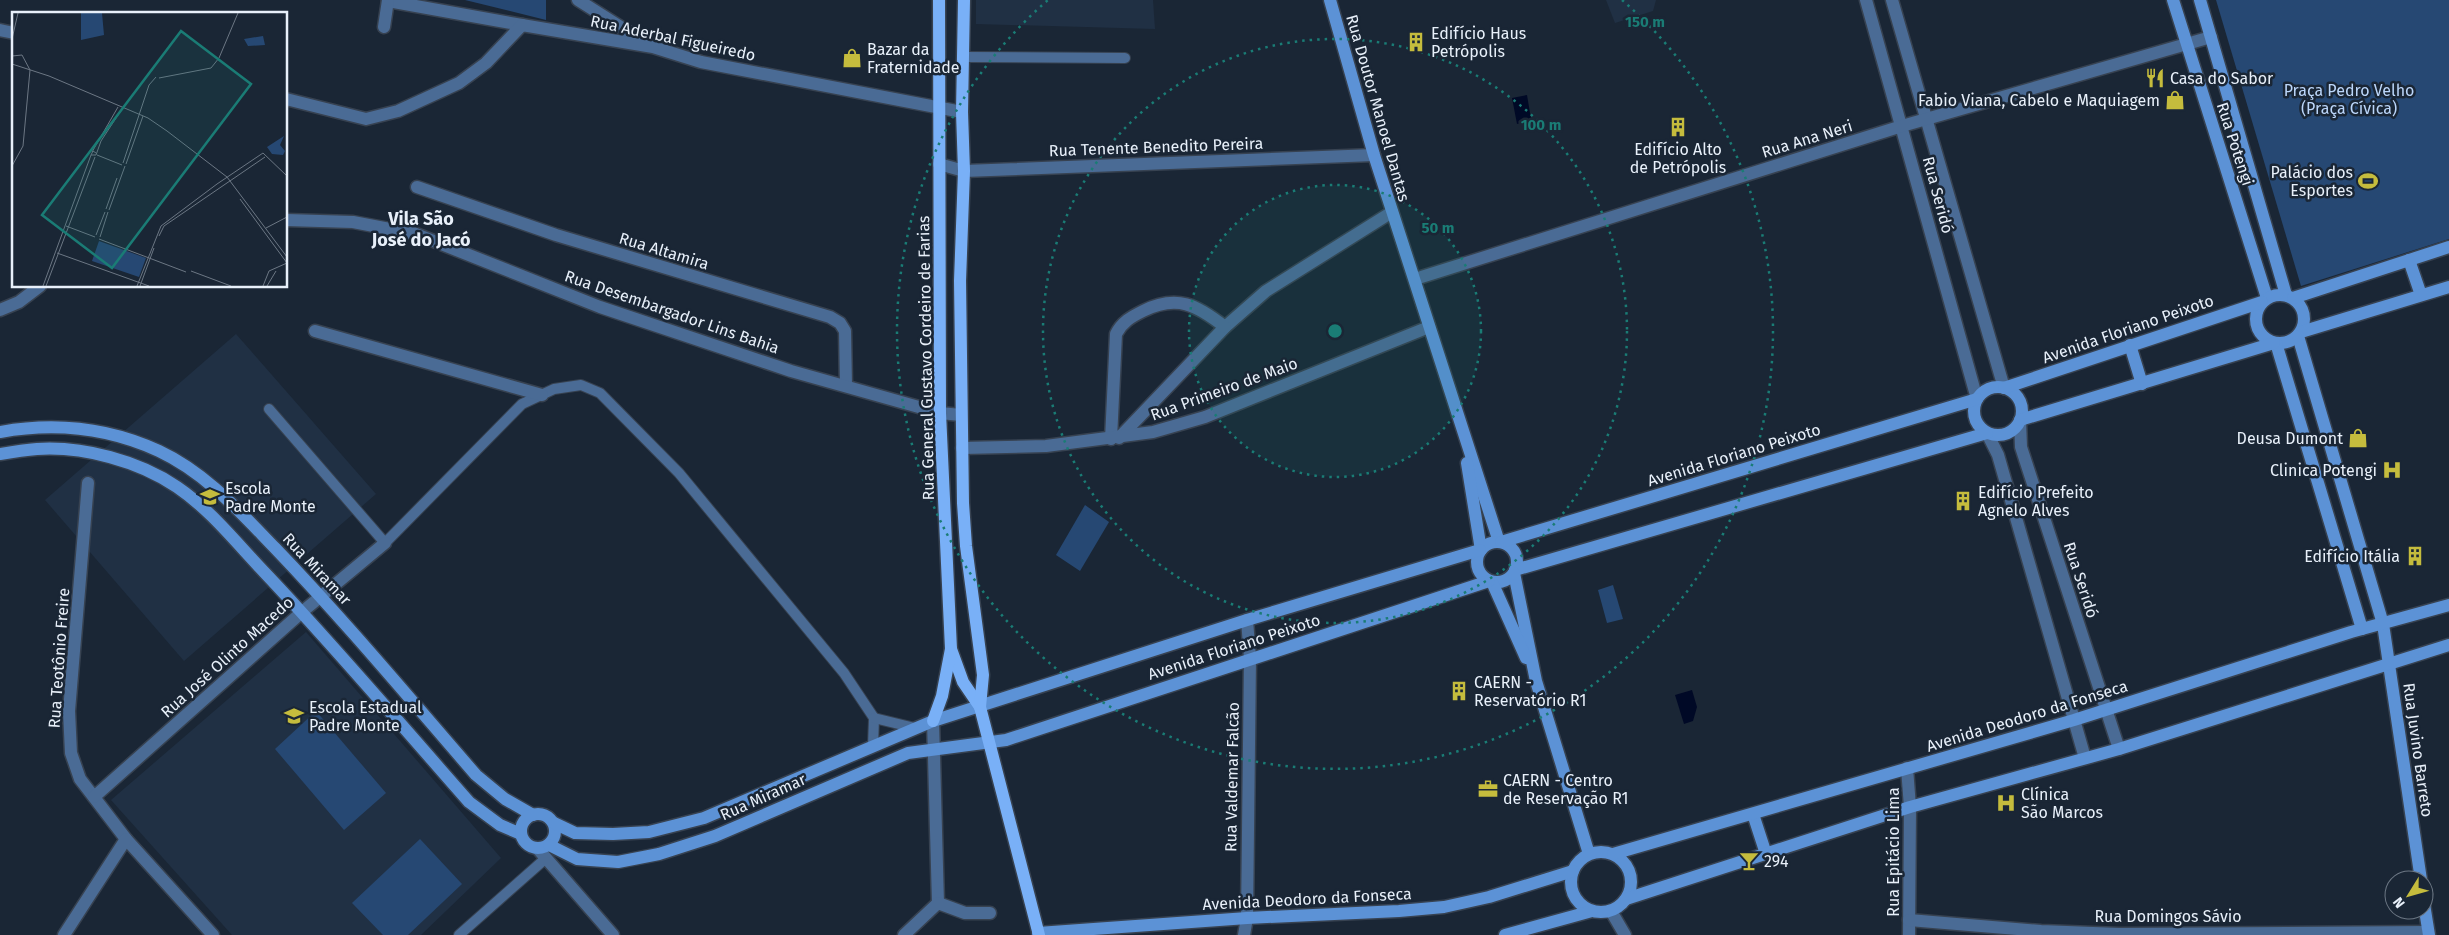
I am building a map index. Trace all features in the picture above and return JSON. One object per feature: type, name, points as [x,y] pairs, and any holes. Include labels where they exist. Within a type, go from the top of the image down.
[{"type":"main road","name":"Rua General Gustavo Cordeiro de Farias","points":[[939,0],[940,413],[950,648],[963,682],[980,707]]},
{"type":"main road","name":"Rua General Gustavo Cordeiro de Farias","points":[[964,0],[962,112],[964,171],[960,281],[961,415],[966,546],[983,675],[980,707],[1038,934]]},
{"type":"main road","name":"Rua Doutor Manoel Dantas","points":[[1330,0],[1374,155],[1500,542]]},
{"type":"main road","name":"Rua Potengi","points":[[2172,0],[2264,300]]},
{"type":"main road","name":"Rua Potengi","points":[[2200,0],[2289,296]]},
{"type":"main road","points":[[2362,629],[2275,343],[2266,339],[2258,328],[2256,314],[2264,300],[2272,295],[2289,296],[2449,247]]},
{"type":"main road","points":[[2409,260],[2421,295]]},
{"type":"main road","points":[[2020,420],[2275,343],[2288,342],[2300,334],[2449,287]]},
{"type":"main road","points":[[2289,296],[2303,309],[2305,317],[2300,334],[2383,624]]},
{"type":"main road","name":"Avenida Floriano Peixoto","points":[[2004,388],[2264,300]]},
{"type":"main road","points":[[2130,345],[2142,384]]},
{"type":"main road","points":[[1490,581],[1504,581],[1515,572],[1988,433],[2003,435],[2016,426],[2020,420],[2021,412],[2017,397],[2004,388],[1989,389],[1977,399],[1974,407],[1976,422],[1988,433]]},
{"type":"main road","name":"Avenida Floriano Peixoto","points":[[1500,542],[1977,399]]},
{"type":"main road","name":"Rua Doutor Manoel Dantas","points":[[1461,424],[1480,550]]},
{"type":"main road","name":"Rua Miramar","points":[[0,432],[58,426],[90,429],[127,438],[160,452],[193,471],[224,496],[321,596],[476,775],[505,799],[533,815]]},
{"type":"main road","points":[[0,454],[38,449],[73,450],[107,457],[142,468],[177,487],[209,514],[302,612],[469,802],[500,826],[521,834]]},
{"type":"main road","points":[[1536,681],[1490,581],[1484,577],[1478,568],[1477,561],[1480,550],[1486,545],[1500,542],[1507,544],[1515,553],[1517,565],[1515,572],[1536,681],[1589,854]]},
{"type":"main road","name":"Avenida Floriano Peixoto","points":[[980,707],[1247,620],[1480,550]]},
{"type":"main road","name":"Avenida Floriano Peixoto","points":[[989,744],[1490,581]]},
{"type":"main road","name":"Avenida Deodoro da Fonseca","points":[[1613,854],[2074,720],[2362,629],[2449,605]]},
{"type":"main road","name":"Rua Juvino Barreto","points":[[2383,624],[2420,870]]},
{"type":"main road","points":[[1505,935],[1592,911],[1611,911],[1626,899],[1910,807],[2119,749],[2449,645]]},
{"type":"main road","points":[[933,721],[942,696],[950,648]]},
{"type":"main road","name":"Rua Miramar","points":[[554,823],[575,833],[649,832],[704,818],[915,728],[980,707]]},
{"type":"main road","name":"Rua Miramar","points":[[544,851],[577,859],[618,862],[659,854],[715,836],[908,753],[989,744]]},
{"type":"main road","points":[[1753,814],[1766,854]]},
{"type":"main road","points":[[533,815],[545,815],[554,823],[556,835],[544,851],[527,845],[521,834],[523,822],[533,815]]},
{"type":"main road","points":[[1592,911],[1576,900],[1572,890],[1573,871],[1579,861],[1589,854],[1597,852],[1613,854],[1622,860],[1629,874],[1630,889],[1626,899]]},
{"type":"main road","name":"Avenida Deodoro da Fonseca","points":[[1038,934],[1247,918],[1399,912],[1444,907],[1489,897],[1573,871]]},
{"type":"main road","points":[[2426,920],[2428,934]]},
{"type":"street","points":[[384,27],[388,0]]},
{"type":"street","name":"Rua Aderbal Figueiredo","points":[[388,0],[653,47],[701,62],[962,112]]},
{"type":"street","points":[[578,0],[653,47]]},
{"type":"street","name":"Rua Seridó","points":[[1866,0],[1977,399]]},
{"type":"street","name":"Rua Seridó","points":[[1892,0],[2004,388]]},
{"type":"street","points":[[288,99],[366,119],[398,111],[429,99],[459,83],[486,63],[522,25]]},
{"type":"street","name":"Rua Ana Neri","points":[[1415,279],[1902,126],[2211,37]]},
{"type":"street","name":"Rua Tenente Benedito Pereira","points":[[939,164],[964,171],[1374,155]]},
{"type":"street","name":"Rua Altamira","points":[[417,187],[556,236],[830,317],[840,323],[845,331],[846,386]]},
{"type":"street","points":[[1115,439],[1226,327],[1266,291],[1392,212]]},
{"type":"street","name":"Rua Desembargador Lins Bahia","points":[[288,220],[353,222],[416,234],[600,307],[791,371],[940,413],[961,415]]},
{"type":"street","points":[[0,310],[20,302],[38,288]]},
{"type":"street","points":[[1115,439],[1116,334],[1123,324],[1148,308],[1164,303],[1179,303],[1204,310],[1226,327]]},
{"type":"street","name":"Rua Primeiro de Maio","points":[[962,448],[1046,446],[1115,439],[1153,432],[1205,417],[1429,327]]},
{"type":"street","points":[[315,331],[542,395]]},
{"type":"street","name":"Rua Seridó","points":[[2020,420],[2021,447],[2119,749]]},
{"type":"street","points":[[1988,433],[1998,455],[2085,758]]},
{"type":"street","name":"Rua Teotônio Freire","points":[[88,483],[69,712],[71,752],[80,779],[126,839],[212,935]]},
{"type":"street","name":"Rua José Olinto Macedo","points":[[94,797],[302,612],[385,543]]},
{"type":"street","name":"Rua Valdemar Falcão","points":[[1244,935],[1247,918],[1250,658],[1247,620]]},
{"type":"street","points":[[904,935],[938,903],[933,721]]},
{"type":"street","name":"Rua Epitácio Lima","points":[[1907,768],[1910,807],[1909,935]]},
{"type":"street","points":[[64,935],[126,839]]},
{"type":"street","points":[[544,851],[613,935]]},
{"type":"street","points":[[938,903],[965,913],[990,913]]},
{"type":"street","points":[[1611,911],[1625,935]]},
{"type":"street","name":"Rua Domingos Sávio","points":[[1910,920],[2041,931],[2119,934],[2428,934]]},
{"type":"lane","points":[[963,57],[1125,58]]},
{"type":"lane","points":[[269,409],[385,543],[522,404],[554,389],[581,385],[600,393],[679,473],[844,674],[874,718],[872,746]]},
{"type":"lane","points":[[874,718],[915,728]]},
{"type":"lane","points":[[459,935],[544,851]]},
{"type":"shaded area","points":[[976,0],[1153,0],[1155,29],[976,24]]},
{"type":"shaded area","points":[[1606,0],[1656,0],[1653,11],[1615,23]]},
{"type":"shaded area","points":[[1527,95],[1531,119],[1517,124],[1512,98]]},
{"type":"shaded area","name":"Escola Padre Monte","points":[[236,334],[376,494],[184,661],[45,500]]},
{"type":"shaded area","name":"Escola Estadual Padre Monte","points":[[306,632],[501,858],[421,935],[232,935],[111,800]]},
{"type":"shaded area","points":[[1692,690],[1697,707],[1693,721],[1684,724],[1675,695]]},
{"type":"green space","points":[[465,0],[546,0],[546,20]]},
{"type":"green space","name":"Praça Pedro Velho (Praça Cívica)","points":[[2216,0],[2449,0],[2449,239],[2301,286]]},
{"type":"green space","points":[[1085,505],[1109,522],[1080,571],[1056,555]]},
{"type":"green space","points":[[1613,585],[1623,619],[1607,623],[1598,590]]},
{"type":"green space","points":[[316,711],[386,793],[344,830],[275,749]]},
{"type":"green space","points":[[420,839],[462,884],[408,935],[383,935],[352,903]]},
{"type":"place","name":"Edifício Haus Petrópolis","points":[[1416,42]]},
{"type":"place","name":"Bazar da Fraternidade","points":[[852,58]]},
{"type":"place","name":"Casa do Sabor","points":[[2155,78]]},
{"type":"place","name":"Fabio Viana, Cabelo e Maquiagem","points":[[2175,100]]},
{"type":"place","name":"Edifício Alto de Petrópolis","points":[[1678,127]]},
{"type":"place","name":"Palácio dos Esportes","points":[[2368,181]]},
{"type":"place","name":"Deusa Dumont","points":[[2358,438]]},
{"type":"place","name":"Clinica Potengi","points":[[2392,470]]},
{"type":"place","name":"Escola Padre Monte","points":[[210,497]]},
{"type":"place","name":"Edifício Prefeito Agnelo Alves","points":[[1963,501]]},
{"type":"place","name":"Edifício Itália","points":[[2415,556]]},
{"type":"place","name":"CAERN - Reservatório R1","points":[[1459,691]]},
{"type":"place","name":"Escola Estadual Padre Monte","points":[[294,716]]},
{"type":"place","name":"CAERN - Centro de Reservação R1","points":[[1488,789]]},
{"type":"place","name":"Clínica São Marcos","points":[[2006,803]]},
{"type":"place","name":"294","points":[[1749,861]]},
{"type":"district","name":"Vila São José do Jacó","points":[[421,229]]}]
